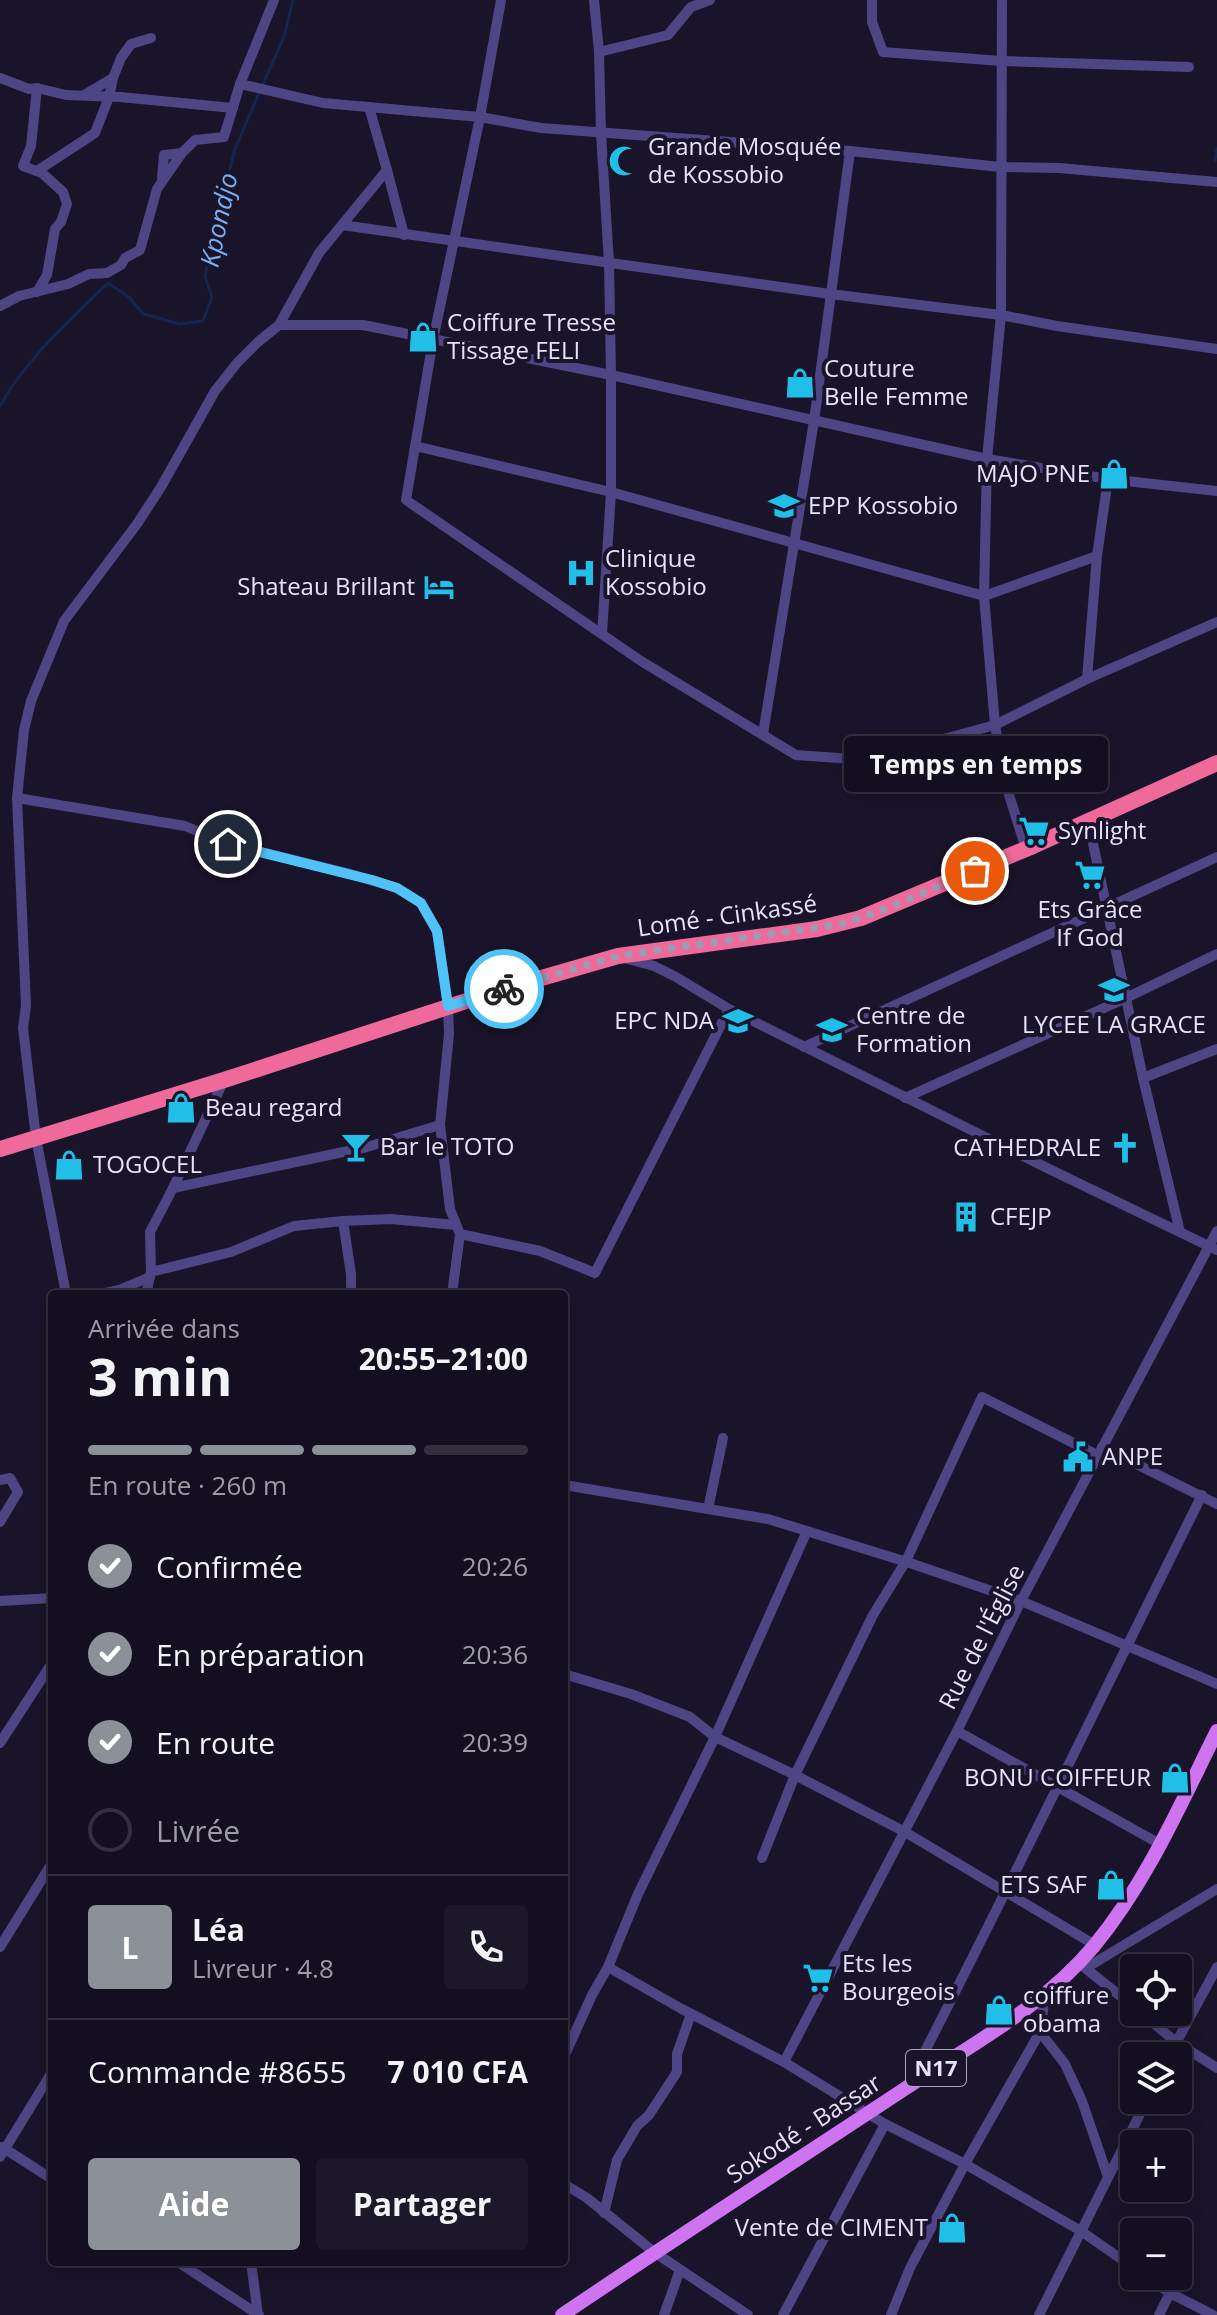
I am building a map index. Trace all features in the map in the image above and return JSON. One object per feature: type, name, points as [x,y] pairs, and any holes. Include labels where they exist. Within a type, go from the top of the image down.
[{"type":"highway","name":"Lomé - Cinkassé","points":[[0,1149],[448,1006],[618,956],[841,924],[878,912],[1026,849],[1217,763]]},
{"type":"main road","name":"Sokodé - Bassar","points":[[562,2315],[994,2032],[1082,1966],[1132,1895],[1217,1731]]},
{"type":"street","points":[[0,306],[19,296],[68,284],[89,274],[107,273],[140,250],[157,189],[182,153],[195,140],[224,137],[274,0]]},
{"type":"street","points":[[501,0],[433,340],[406,500],[641,661],[796,755],[867,760],[995,725],[1087,679],[1217,622]]},
{"type":"street","points":[[594,0],[609,263],[611,375],[611,492],[602,634]]},
{"type":"street","points":[[599,52],[668,35],[691,7],[710,0]]},
{"type":"street","points":[[872,0],[872,22],[883,52],[1001,61],[1189,67]]},
{"type":"street","points":[[1002,0],[1001,315],[987,459],[984,596],[995,725],[1006,785],[1026,849]]},
{"type":"street","points":[[37,171],[95,133],[121,58],[131,44],[151,38]]},
{"type":"street","points":[[0,78],[29,89],[66,95],[233,108]]},
{"type":"street","points":[[82,96],[113,78]]},
{"type":"street","points":[[243,85],[323,103],[480,117],[541,128],[1217,182]]},
{"type":"street","points":[[37,88],[31,146],[23,166],[42,173],[63,192],[67,204],[55,229],[47,275],[37,292]]},
{"type":"street","points":[[369,107],[404,235]]},
{"type":"street","points":[[763,734],[814,421],[850,151]]},
{"type":"street","points":[[65,1290],[36,1138],[23,1028],[26,1006],[17,798],[24,730],[31,701],[64,621],[137,524],[215,391],[237,363],[279,325],[319,253],[387,170]]},
{"type":"street","points":[[342,225],[1001,315],[1217,349]]},
{"type":"street","points":[[279,325],[363,325],[611,375],[987,459],[1108,479],[1217,491]]},
{"type":"street","points":[[415,446],[611,492],[984,596],[1097,556]]},
{"type":"street","points":[[1087,679],[1097,556],[1108,479]]},
{"type":"street","points":[[17,798],[185,826],[228,844],[397,888],[421,903],[437,931],[448,1006],[449,1034],[440,1125],[450,1209],[458,1230],[452,1290]]},
{"type":"street","points":[[1088,820],[1143,1078],[1180,1232]]},
{"type":"street","points":[[804,1047],[1217,857]]},
{"type":"street","points":[[905,1098],[1217,954]]},
{"type":"street","points":[[618,956],[654,966],[729,1009],[905,1098],[1213,1248]]},
{"type":"street","points":[[119,1290],[151,1275],[231,1252],[294,1226],[391,1219],[458,1230],[540,1251],[595,1273],[729,1009]]},
{"type":"street","points":[[1143,1078],[1217,1049]]},
{"type":"street","points":[[147,1290],[151,1275],[150,1232],[224,1080]]},
{"type":"street","points":[[173,1188],[367,1147],[440,1125]]},
{"type":"street","points":[[343,1221],[351,1290]]},
{"type":"street","name":"Rue de l'Église","points":[[784,2062],[957,1731],[1021,1601],[1213,1248],[1217,1231]]},
{"type":"street","points":[[762,1858],[795,1775],[873,1615],[906,1561],[982,1397],[1217,1504]]},
{"type":"street","points":[[708,1509],[723,1438]]},
{"type":"street","points":[[0,1480],[10,1478],[18,1492],[0,1522]]},
{"type":"street","points":[[568,1486],[768,1519],[906,1561],[1021,1601],[1217,1684]]},
{"type":"street","points":[[924,2076],[924,2053],[1202,1495]]},
{"type":"street","points":[[568,2049],[608,1967],[638,1894],[715,1737],[807,1531]]},
{"type":"street","points":[[0,1601],[48,1598]]},
{"type":"street","points":[[0,1743],[48,1669]]},
{"type":"street","points":[[568,1675],[631,1694],[690,1717],[715,1737],[905,1832],[1095,1945]]},
{"type":"street","points":[[957,1731],[1160,1844]]},
{"type":"street","points":[[0,1947],[48,1869]]},
{"type":"street","points":[[1120,1996],[1082,1966],[1217,1889]]},
{"type":"street","points":[[608,1967],[784,2062],[885,2124],[965,2164],[1081,2231],[1120,2258]]},
{"type":"street","points":[[1157,2026],[1176,2042],[1217,1967]]},
{"type":"street","points":[[891,2315],[910,2268],[1040,2032],[1045,1996]]},
{"type":"street","points":[[604,2213],[617,2160],[637,2126],[649,2115],[677,2072],[677,2054],[691,2014]]},
{"type":"street","points":[[1040,2032],[1065,2064],[1082,2101],[1108,2177]]},
{"type":"street","points":[[1192,2052],[1217,2068]]},
{"type":"street","points":[[48,2078],[2,2151],[48,2177]]},
{"type":"street","points":[[1039,2315],[1140,2114]]},
{"type":"street","points":[[783,2315],[885,2124]]},
{"type":"street","points":[[568,2186],[654,2252],[748,2315]]},
{"type":"street","points":[[184,2266],[258,2315]]},
{"type":"street","points":[[252,2266],[258,2315]]},
{"type":"street","points":[[664,2315],[680,2270]]},
{"type":"street","points":[[1166,2290],[1213,2315]]},
{"type":"street","points":[[1159,2315],[1170,2293]]},
{"type":"waterway","name":"Kpondjo","points":[[262,86],[284,37],[293,0]]},
{"type":"waterway","name":"Kpondjo","points":[[0,406],[36,356],[108,283],[130,298],[143,314],[180,324],[203,321],[212,297],[205,277],[213,234],[235,149],[259,93]]},
{"type":"waterway","points":[[1215,160],[1217,149]]},
{"type":"way so far","points":[[504,989],[618,956],[841,924],[878,912],[975,871]]},
{"type":"place","name":"Grande Mosquée de Kossobio","points":[[624,161]]},
{"type":"place","name":"Coiffure Tresse Tissage FELI","points":[[423,337]]},
{"type":"place","name":"Couture Belle Femme","points":[[800,383]]},
{"type":"place","name":"MAJO PNE","points":[[1114,474]]},
{"type":"place","name":"EPP Kossobio","points":[[784,506]]},
{"type":"place","name":"Clinique Kossobio","points":[[581,573]]},
{"type":"place","name":"Shateau Brillant","points":[[439,587]]},
{"type":"place","name":"Synlight","points":[[1034,831]]},
{"type":"place","name":"Temps en temps","points":[[975,871]]},
{"type":"place","name":"Ets Grâce If God","points":[[1090,875]]},
{"type":"place","name":"LYCEE LA GRACE","points":[[1114,990]]},
{"type":"place","name":"EPC NDA","points":[[738,1021]]},
{"type":"place","name":"Centre de Formation","points":[[832,1030]]},
{"type":"place","name":"Beau regard","points":[[181,1108]]},
{"type":"place","name":"Bar le TOTO","points":[[356,1147]]},
{"type":"place","name":"CATHEDRALE","points":[[1125,1148]]},
{"type":"place","name":"TOGOCEL","points":[[69,1165]]},
{"type":"place","name":"CFEJP","points":[[966,1217]]},
{"type":"place","name":"ANPE","points":[[1078,1457]]},
{"type":"place","name":"BONU COIFFEUR","points":[[1175,1778]]},
{"type":"place","name":"ETS SAF","points":[[1111,1885]]},
{"type":"place","name":"Ets les Bourgeois","points":[[818,1978]]},
{"type":"place","name":"coiffure obama","points":[[999,2010]]},
{"type":"place","name":"Vente de CIMENT","points":[[952,2228]]},
{"type":"route","points":[[228,844],[372,880],[397,888],[421,903],[437,931],[448,1006],[504,989]]}]
